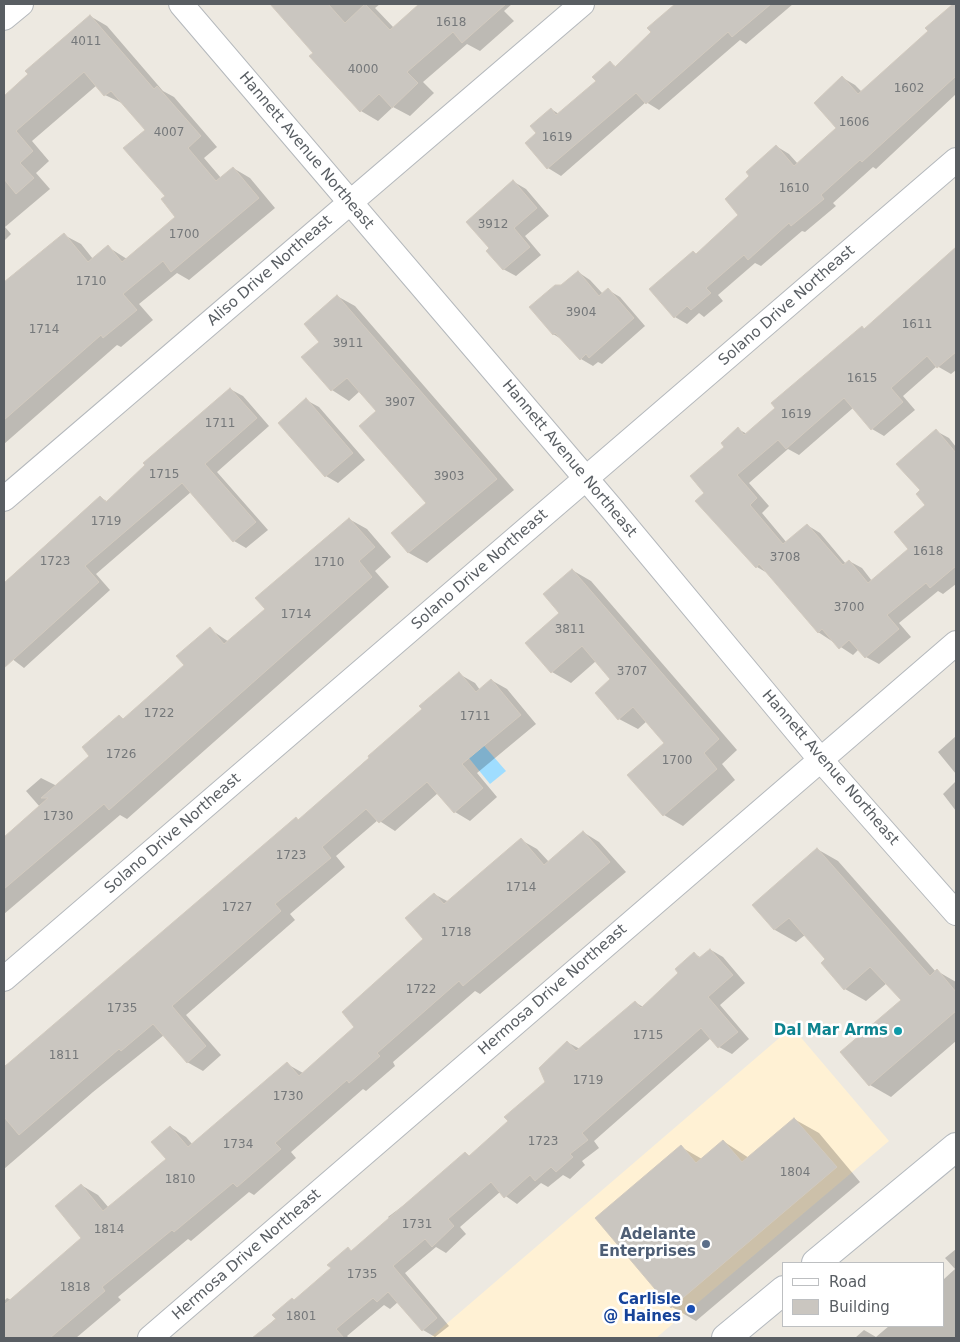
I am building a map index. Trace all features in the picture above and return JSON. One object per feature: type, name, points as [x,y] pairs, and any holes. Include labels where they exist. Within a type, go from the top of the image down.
[{"type":"main road","points":[[817,1262],[956,1147]]},
{"type":"main road","points":[[726,1338],[782,1292]]},
{"type":"street","points":[[4,18],[21,4]]},
{"type":"street","name":"Hannett Avenue Northeast","points":[[181,4],[587,479],[820,759],[956,913]]},
{"type":"street","name":"Aliso Drive Northeast","points":[[4,499],[582,4]]},
{"type":"street","name":"Solano Drive Northeast","points":[[4,979],[956,160]]},
{"type":"street","name":"Hermosa Drive Northeast","points":[[150,1338],[956,643]]},
{"type":"shaded area","points":[[792,1027],[889,1141],[656,1338],[430,1338]]},
{"type":"water","points":[[479,740],[506,771],[490,784],[464,752]]},
{"type":"building","points":[[270,4],[328,4],[345,23],[365,4],[390,30],[419,4],[506,4],[462,43],[453,32],[407,72],[418,83],[392,108],[379,94],[360,112],[309,56],[313,53]]},
{"type":"building","points":[[675,4],[771,4],[732,37],[728,32],[646,104],[636,93],[547,169],[525,143],[536,133],[530,126],[551,108],[556,115],[596,81],[592,77],[610,61],[615,67],[651,32],[647,28]]},
{"type":"building","points":[[953,4],[956,4],[956,76],[862,162],[860,160],[821,195],[824,199],[791,226],[789,223],[748,260],[744,255],[706,288],[711,293],[691,310],[687,306],[674,318],[649,289],[693,251],[696,254],[738,215],[725,199],[749,176],[746,172],[776,145],[794,166],[836,128],[814,103],[842,76],[858,94],[928,31],[925,28]]},
{"type":"building","points":[[90,15],[154,89],[157,86],[201,136],[188,148],[216,181],[233,167],[259,198],[171,272],[163,261],[123,294],[137,310],[103,338],[101,335],[4,420],[4,282],[64,233],[88,262],[108,245],[122,262],[175,217],[161,199],[165,196],[123,148],[145,130],[111,91],[104,96],[84,72],[16,131],[33,151],[20,163],[34,178],[16,194],[4,179],[4,96],[28,74],[25,71]]},
{"type":"building","points":[[513,180],[537,208],[514,228],[530,247],[503,270],[486,251],[489,248],[466,222]]},
{"type":"building","points":[[956,247],[956,352],[937,368],[927,356],[891,388],[903,402],[871,430],[844,398],[786,449],[778,440],[737,475],[757,498],[750,505],[783,544],[807,524],[843,565],[849,560],[868,583],[908,549],[894,532],[925,505],[916,494],[920,490],[896,464],[936,429],[956,453],[956,566],[930,588],[926,583],[887,615],[899,629],[865,658],[849,640],[839,649],[822,629],[818,633],[759,564],[756,568],[695,501],[704,493],[690,476],[724,447],[721,443],[738,427],[744,435],[775,408],[771,403],[862,326],[864,329]]},
{"type":"building","points":[[578,271],[599,296],[608,288],[634,318],[589,358],[586,354],[580,360],[555,333],[553,335],[529,307],[555,285],[561,285]]},
{"type":"building","points":[[337,295],[497,479],[408,553],[391,533],[426,503],[359,426],[376,411],[347,378],[331,391],[301,357],[319,342],[304,324]]},
{"type":"building","points":[[230,388],[257,418],[205,464],[256,522],[233,542],[182,483],[85,566],[99,582],[4,668],[4,583],[100,496],[106,502],[145,465],[143,463]]},
{"type":"building","points":[[306,398],[353,453],[325,477],[278,423]]},
{"type":"building","points":[[349,518],[375,547],[359,561],[372,577],[109,810],[104,804],[4,889],[4,837],[48,798],[41,798],[89,756],[82,747],[119,715],[123,719],[184,665],[176,656],[210,627],[224,644],[265,609],[255,598]]},
{"type":"building","points":[[572,569],[719,739],[704,753],[717,769],[663,816],[627,775],[664,743],[633,707],[618,720],[595,693],[610,679],[582,646],[551,673],[525,643],[559,613],[543,594]]},
{"type":"building","points":[[459,672],[476,692],[491,679],[521,715],[462,764],[483,788],[454,813],[427,782],[379,823],[366,809],[322,847],[331,858],[275,904],[281,911],[172,1006],[206,1046],[187,1063],[153,1024],[121,1051],[119,1049],[19,1135],[4,1117],[4,1067],[296,817],[298,820],[369,758],[368,756],[422,709],[419,706]]},
{"type":"building","points":[[583,831],[610,862],[463,986],[459,981],[377,1053],[380,1056],[349,1083],[347,1080],[275,1143],[281,1149],[237,1187],[233,1183],[174,1232],[172,1230],[102,1287],[105,1291],[50,1338],[4,1338],[4,1305],[81,1238],[55,1206],[81,1184],[103,1211],[166,1159],[151,1142],[170,1126],[188,1147],[287,1062],[299,1076],[354,1027],[342,1012],[423,939],[405,918],[434,893],[444,904],[521,838],[544,865]]},
{"type":"building","points":[[817,848],[930,976],[937,969],[956,992],[956,1011],[869,1086],[840,1052],[901,1000],[870,967],[844,990],[821,963],[825,959],[789,918],[774,930],[752,905]]},
{"type":"building","points":[[710,949],[733,975],[708,997],[738,1032],[718,1048],[701,1028],[582,1133],[588,1140],[570,1154],[573,1157],[556,1172],[551,1167],[535,1181],[530,1175],[504,1198],[491,1182],[448,1219],[454,1226],[432,1247],[425,1239],[393,1266],[437,1318],[422,1331],[388,1292],[377,1302],[373,1298],[336,1329],[344,1338],[252,1338],[276,1319],[272,1315],[292,1298],[294,1300],[331,1268],[327,1265],[348,1247],[351,1251],[465,1152],[469,1156],[508,1121],[504,1117],[545,1082],[539,1068],[567,1041],[576,1051],[635,1001],[641,1008],[678,973],[675,969],[694,952],[699,958]]},
{"type":"building","points":[[794,1118],[837,1167],[671,1308],[595,1218],[681,1145],[696,1163],[723,1140],[742,1162]]},
{"type":"place","name":"Dal Mar Arms","points":[[898,1031]]},
{"type":"place","name":"Adelante Enterprises","points":[[706,1244]]},
{"type":"place","name":"Carlisle @ Haines","points":[[691,1309]]}]
